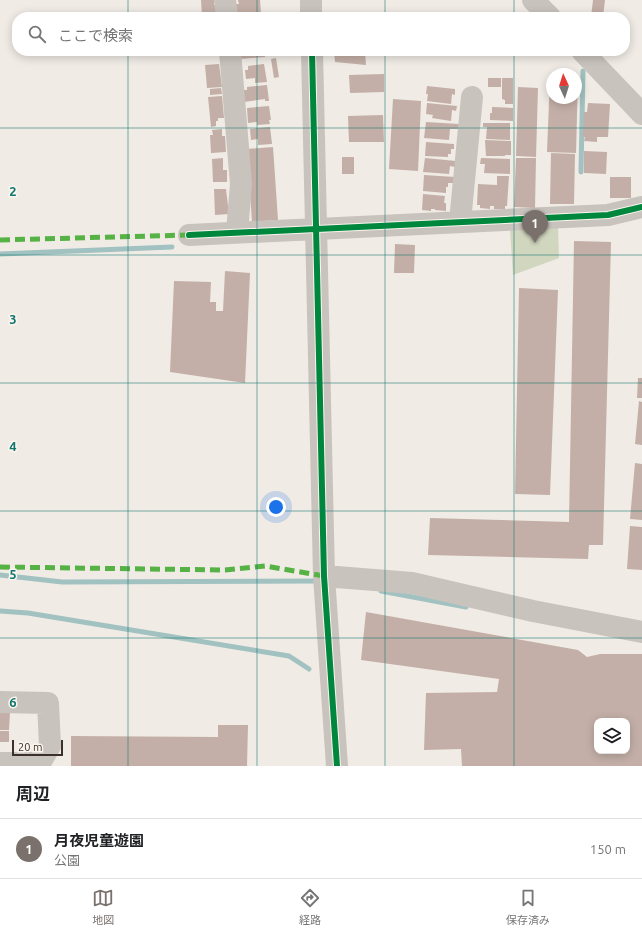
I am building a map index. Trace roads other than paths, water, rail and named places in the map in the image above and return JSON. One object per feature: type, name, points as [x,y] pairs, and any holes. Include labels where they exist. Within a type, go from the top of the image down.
[{"type":"street","points":[[225,0],[226,12]]},
{"type":"street","points":[[311,0],[311,12]]},
{"type":"street","points":[[533,0],[545,12]]},
{"type":"street","points":[[230,56],[241,184],[237,232]]},
{"type":"street","points":[[312,56],[324,576],[337,766]]},
{"type":"street","points":[[587,56],[642,114]]},
{"type":"street","points":[[460,222],[472,97]]},
{"type":"street","points":[[189,235],[608,215],[642,208]]},
{"type":"street","points":[[324,576],[412,583],[642,632]]},
{"type":"street","points":[[0,702],[48,703],[50,746],[40,763],[0,763]]},
{"type":"waterway","points":[[581,172],[583,71]]},
{"type":"waterway","points":[[0,254],[172,247]]},
{"type":"waterway","points":[[0,575],[62,582],[318,581]]},
{"type":"waterway","points":[[381,591],[466,607]]},
{"type":"waterway","points":[[0,611],[28,613],[289,656],[309,669]]},
{"type":"place","name":"月夜児童遊園","points":[[535,243]]}]
